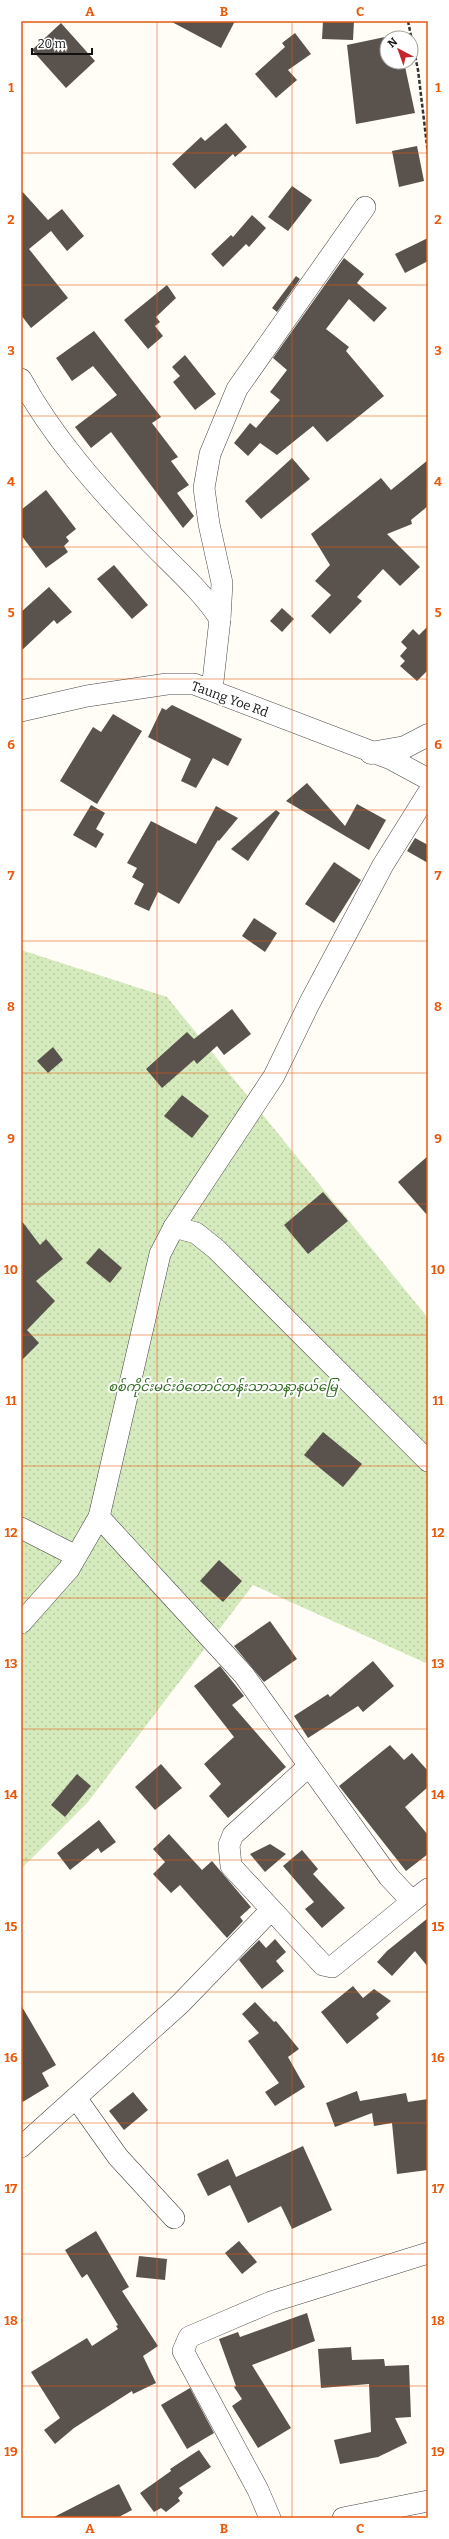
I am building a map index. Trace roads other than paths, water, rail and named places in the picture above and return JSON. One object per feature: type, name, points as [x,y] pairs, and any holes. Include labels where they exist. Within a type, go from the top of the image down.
[{"type":"street","points":[[212,690],[220,619],[222,583],[208,524],[204,488],[210,454],[237,389],[365,207]]},
{"type":"street","points":[[21,379],[33,401],[101,489],[188,581],[220,619]]},
{"type":"street","name":"Taung Yoe Rd","points":[[21,711],[87,696],[167,684],[190,684],[212,690],[371,753],[391,759],[428,779]]},
{"type":"street","points":[[371,753],[405,747],[428,735]]},
{"type":"street","points":[[21,1623],[69,1569],[99,1517],[160,1254],[174,1227],[274,1076],[309,1004],[383,865],[428,793]]},
{"type":"street","points":[[174,1227],[196,1233],[216,1249],[428,1460]]},
{"type":"street","points":[[99,1517],[244,1674],[389,1877],[405,1894],[421,1894]]},
{"type":"street","points":[[21,1528],[76,1556]]},
{"type":"street","points":[[309,1766],[233,1835],[229,1844],[231,1866],[323,1965],[332,1967],[421,1894]]},
{"type":"street","points":[[21,2147],[180,2004],[271,1910]]},
{"type":"street","points":[[76,2098],[118,2157],[174,2218]]},
{"type":"street","points":[[270,2518],[258,2490],[183,2352],[189,2337],[271,2302],[428,2253]]},
{"type":"street","points":[[343,2518],[428,2501]]},
{"type":"park label","name":"စစ်ကိုင်းမင်းဝံတောင်တန်းသာသနာ့နယ်မြေ","points":[[223,1386]]}]
